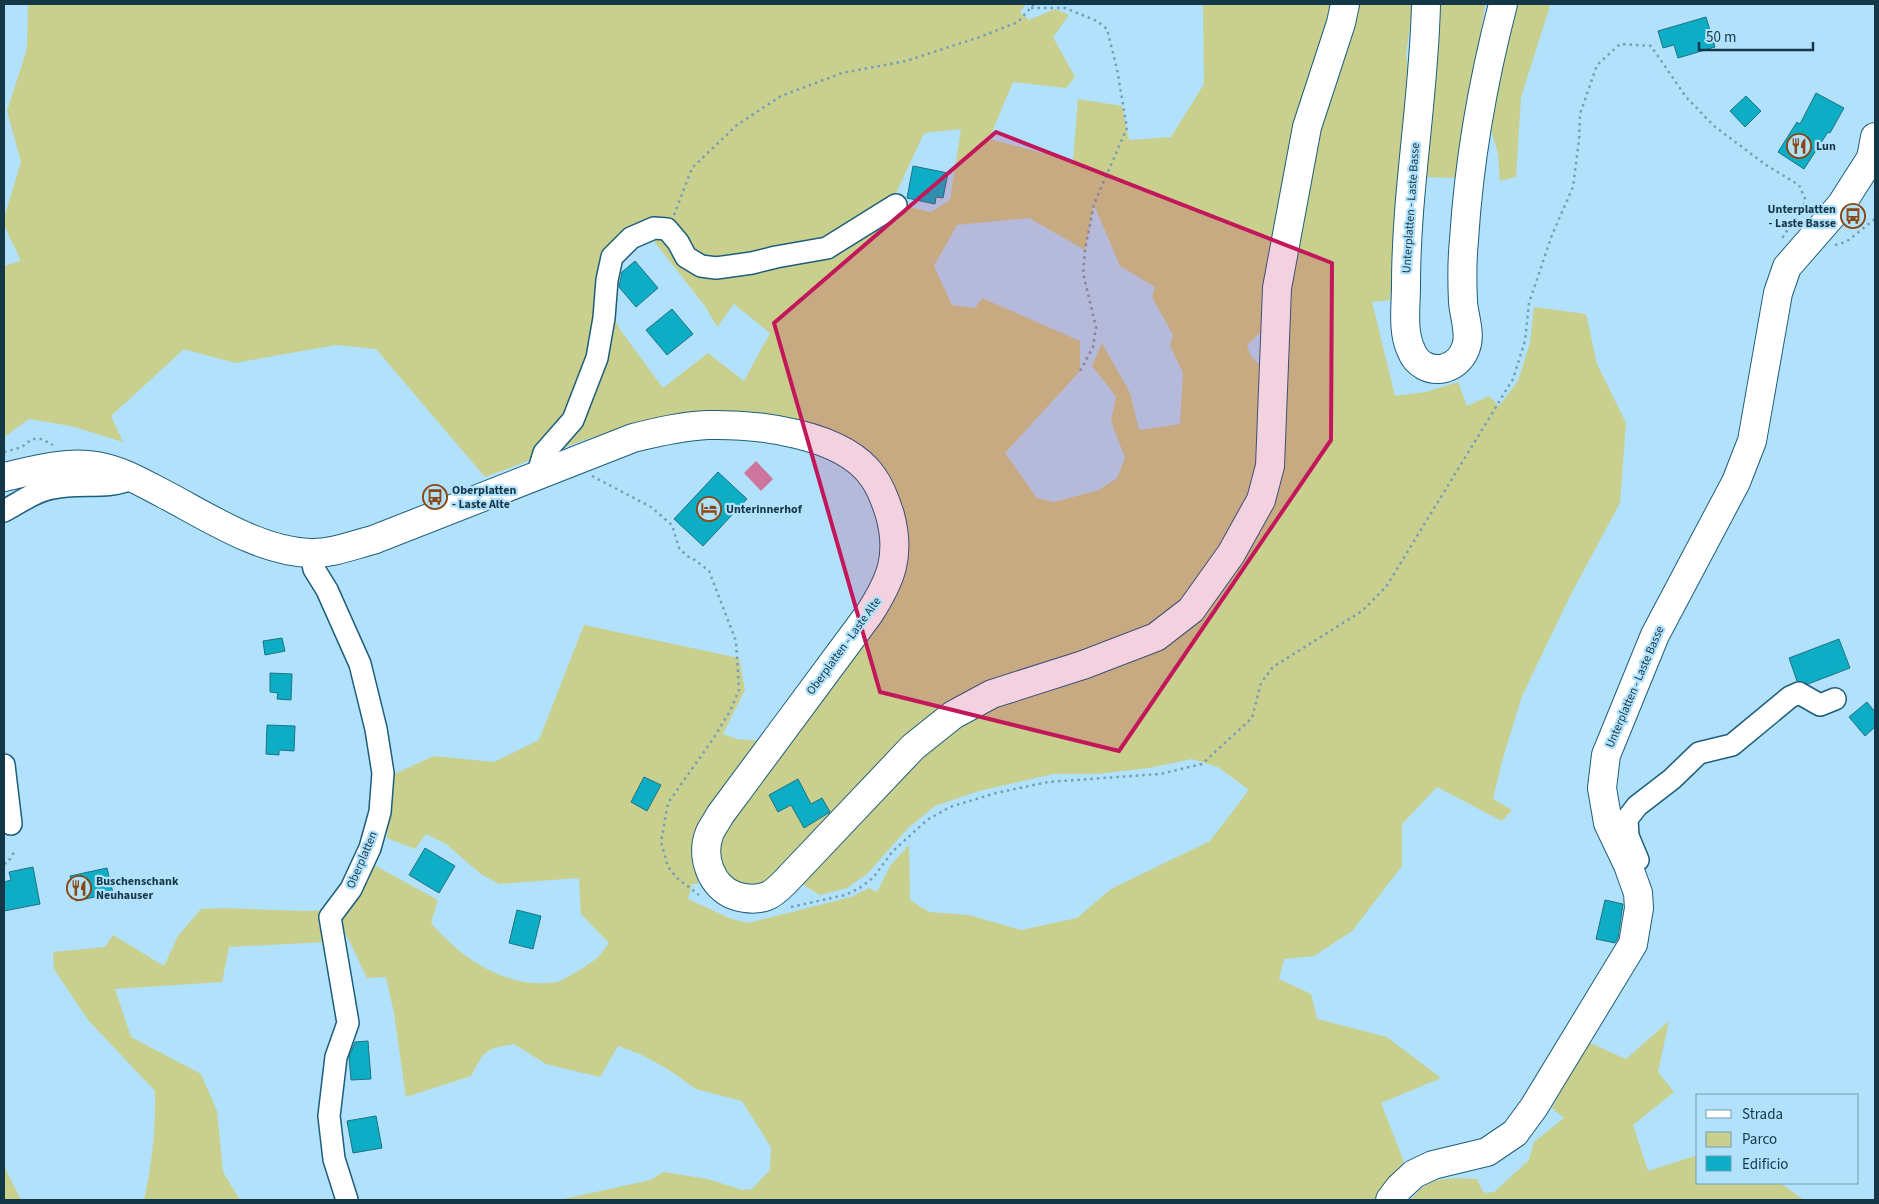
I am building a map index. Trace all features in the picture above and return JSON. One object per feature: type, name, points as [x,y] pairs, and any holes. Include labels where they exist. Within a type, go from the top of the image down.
[{"type":"main road","name":"Oberplatten - Laste Alte","points":[[4,477],[63,464],[98,466],[133,478],[226,526],[275,548],[311,553],[340,549],[373,540],[633,438],[670,429],[707,425],[762,427],[821,441],[852,456],[872,476],[886,502],[894,530],[894,562],[884,591],[731,800],[710,833],[706,852],[713,879],[729,894],[749,899],[767,896],[785,882],[912,747],[953,715],[992,694],[1082,665],[1156,637],[1191,610],[1231,554],[1261,500],[1270,466],[1277,288],[1307,127],[1341,23],[1345,4]]},
{"type":"main road","name":"Unterplatten - Laste Basse","points":[[1426,4],[1425,49],[1406,245],[1406,330],[1410,350],[1418,363],[1431,368],[1444,368],[1456,362],[1464,354],[1468,342],[1462,271],[1464,237],[1478,110],[1488,60],[1503,4]]},
{"type":"main road","name":"Unterplatten - Laste Basse","points":[[1390,1200],[1399,1188],[1414,1174],[1433,1166],[1487,1152],[1515,1133],[1534,1108],[1633,944],[1639,908],[1638,893],[1608,823],[1602,788],[1606,755],[1655,635],[1736,482],[1752,441],[1778,293],[1786,267],[1841,204],[1866,180],[1875,137]]},
{"type":"street","points":[[537,476],[544,453],[572,420],[597,358],[604,318],[607,280],[612,257],[631,238],[654,228],[667,230],[678,242],[686,257],[701,266],[716,268],[752,264],[776,257],[827,248],[896,205]]},
{"type":"street","points":[[4,512],[37,493],[53,487],[122,483],[133,478]]},
{"type":"street","name":"Oberplatten","points":[[311,553],[314,569],[327,590],[360,664],[376,729],[383,773],[380,812],[370,848],[351,889],[330,917],[348,1023],[336,1058],[329,1116],[334,1159],[346,1200]]},
{"type":"street","points":[[1638,893],[1647,883],[1628,836],[1628,819],[1637,806],[1672,779],[1699,753],[1732,745],[1790,696],[1799,693],[1820,705],[1835,699]]},
{"type":"street","points":[[4,765],[11,824]]},
{"type":"path","points":[[667,230],[678,208],[692,168],[737,125],[781,96],[842,73],[906,61],[980,37],[1018,22],[1034,4]]},
{"type":"path","points":[[1031,8],[1065,8],[1097,21],[1107,29],[1117,69],[1126,128],[1119,149],[1094,204],[1083,273],[1096,327],[1093,347],[1080,371]]},
{"type":"path","points":[[786,908],[845,895],[858,889],[873,878],[892,852],[927,820],[950,807],[996,793],[1048,782],[1160,774],[1202,764],[1252,718],[1261,683],[1273,667],[1362,611],[1386,587],[1512,379],[1525,341],[1529,303],[1552,235],[1574,187],[1580,140],[1580,114],[1597,65],[1620,44],[1651,46],[1686,97],[1714,126],[1766,165],[1799,185],[1806,201],[1780,241]]},
{"type":"path","points":[[1829,246],[1846,242],[1875,219]]},
{"type":"path","points":[[569,464],[651,507],[672,525],[679,548],[709,571],[736,641],[739,690],[730,711],[713,739],[668,803],[661,842],[668,867],[676,878],[704,898]]},
{"type":"path","points":[[4,864],[8,862],[16,849]]},
{"type":"highlighted area","points":[[996,132],[1332,263],[1331,440],[1119,751],[880,692],[774,323]]},
{"type":"green space","points":[[28,4],[1026,4],[1020,12],[1029,20],[1055,9],[1069,15],[1053,37],[1075,77],[1066,88],[1013,82],[989,139],[1073,161],[1078,99],[1122,106],[1129,140],[1171,137],[1204,84],[1203,4],[1336,4],[1295,125],[1275,220],[1266,280],[1263,330],[1247,345],[1250,355],[1262,367],[1258,466],[1253,494],[1196,587],[1151,629],[1018,673],[780,874],[757,887],[740,885],[729,879],[725,874],[719,862],[720,838],[904,573],[864,453],[662,417],[590,438],[485,477],[376,349],[336,345],[235,363],[184,349],[111,416],[123,442],[71,426],[29,419],[4,437],[4,266],[21,261],[4,225],[4,218],[21,162],[7,111],[27,49]],"holes":[[[961,129],[950,200],[931,212],[909,207],[888,217],[877,214],[897,191],[924,133]],[[1094,205],[1120,266],[1155,287],[1152,297],[1173,335],[1170,346],[1183,373],[1180,424],[1139,430],[1130,393],[1102,343],[1092,366],[1116,396],[1111,421],[1125,458],[1117,478],[1099,490],[1054,502],[1037,498],[1005,453],[1080,371],[1080,341],[982,298],[975,308],[952,305],[934,266],[957,225],[1029,218],[1085,250]],[[649,235],[705,306],[717,327],[734,304],[770,333],[744,381],[708,353],[663,388],[621,331],[610,311],[611,274],[633,242]]]},
{"type":"green space","points":[[1357,4],[1413,4],[1406,55],[1410,80],[1390,300],[1372,302],[1395,396],[1426,392],[1458,382],[1467,406],[1489,396],[1499,406],[1518,381],[1530,343],[1534,307],[1586,314],[1597,364],[1626,423],[1620,503],[1570,596],[1522,696],[1502,761],[1493,799],[1512,810],[1502,821],[1437,787],[1402,824],[1402,866],[1352,931],[1314,956],[1284,959],[1279,979],[1311,994],[1317,1019],[1387,1037],[1441,1078],[1381,1103],[1404,1162],[1387,1181],[1374,1200],[559,1200],[651,1180],[663,1172],[708,1179],[742,1190],[752,1189],[770,1170],[771,1147],[742,1101],[696,1089],[666,1068],[640,1054],[618,1046],[600,1077],[546,1064],[514,1044],[497,1047],[491,1049],[483,1056],[471,1076],[406,1097],[394,1013],[386,977],[367,978],[336,918],[370,863],[438,900],[431,923],[471,960],[503,976],[539,983],[561,981],[594,961],[609,943],[581,914],[579,878],[499,884],[481,874],[446,844],[426,834],[415,849],[387,838],[388,777],[434,756],[494,762],[539,740],[584,625],[739,658],[745,690],[723,734],[737,739],[763,741],[698,828],[692,848],[693,864],[698,884],[692,884],[688,899],[729,918],[748,923],[851,897],[869,888],[877,892],[890,866],[909,845],[910,900],[929,912],[969,915],[1021,930],[1077,918],[1111,889],[1210,841],[1249,790],[1218,767],[1192,759],[1149,768],[1097,774],[1053,774],[979,791],[935,806],[908,828],[867,874],[847,888],[820,895],[802,884],[932,745],[996,703],[1134,656],[1268,511],[1279,485],[1283,457],[1284,326],[1314,144]]},
{"type":"green space","points":[[1436,4],[1485,4],[1460,178],[1424,177]]},
{"type":"green space","points":[[1513,4],[1544,4],[1550,6],[1521,97],[1516,177],[1500,181],[1498,153],[1487,116]]},
{"type":"green space","points":[[201,909],[329,910],[327,942],[229,947],[222,982],[115,989],[131,1037],[201,1074],[217,1111],[223,1172],[240,1200],[144,1200],[153,1146],[155,1091],[88,1020],[54,969],[53,952],[105,947],[113,935],[164,966],[178,936]]},
{"type":"green space","points":[[1669,1021],[1658,1072],[1674,1092],[1633,1125],[1648,1171],[1696,1156],[1696,1184],[1781,1184],[1804,1200],[1411,1200],[1425,1186],[1432,1182],[1458,1178],[1477,1179],[1484,1193],[1494,1192],[1529,1160],[1534,1142],[1564,1118],[1552,1108],[1579,1054],[1588,1042],[1626,1059]]},
{"type":"green space","points":[[4,1166],[21,1200],[4,1200]]},
{"type":"shaded area","points":[[756,461],[773,479],[761,491],[744,473]]},
{"type":"building","points":[[1706,17],[1715,47],[1678,58],[1674,45],[1663,48],[1658,31]]},
{"type":"building","points":[[1816,93],[1844,108],[1830,133],[1828,132],[1804,169],[1778,152],[1797,122],[1800,124]]},
{"type":"building","points":[[1746,96],[1761,111],[1745,127],[1730,111]]},
{"type":"building","points":[[913,166],[948,173],[943,198],[936,197],[935,204],[907,198]]},
{"type":"building","points":[[635,261],[658,288],[636,307],[619,287],[622,272]]},
{"type":"building","points":[[672,309],[693,334],[667,355],[646,330]]},
{"type":"building","points":[[718,472],[747,499],[703,546],[674,519]]},
{"type":"building","points":[[282,638],[285,651],[265,655],[263,641]]},
{"type":"building","points":[[1839,639],[1850,668],[1808,684],[1797,681],[1789,658]]},
{"type":"building","points":[[270,673],[292,674],[291,700],[277,699],[278,693],[270,692]]},
{"type":"building","points":[[1867,702],[1875,712],[1875,727],[1865,736],[1849,717]]},
{"type":"building","points":[[267,725],[295,726],[294,751],[279,750],[279,755],[266,754]]},
{"type":"building","points":[[644,777],[661,785],[647,811],[631,802]]},
{"type":"building","points":[[798,779],[811,804],[822,798],[830,812],[804,828],[791,805],[778,812],[769,795]]},
{"type":"building","points":[[425,848],[455,866],[439,893],[409,875]]},
{"type":"building","points":[[33,867],[40,904],[4,911],[4,882],[11,880],[9,872]]},
{"type":"building","points":[[107,868],[113,893],[76,901],[70,876]]},
{"type":"building","points":[[1605,900],[1623,904],[1618,938],[1615,943],[1596,939]]},
{"type":"building","points":[[517,910],[541,916],[533,949],[509,943]]},
{"type":"building","points":[[368,1041],[371,1079],[351,1080],[349,1057],[355,1042]]},
{"type":"building","points":[[376,1116],[382,1148],[353,1153],[347,1121]]},
{"type":"place","name":"Lun","points":[[1799,146]]},
{"type":"place","name":"Unterplatten - Laste Basse","points":[[1853,216]]},
{"type":"place","name":"Oberplatten - Laste Alte","points":[[435,497]]},
{"type":"place","name":"Unterinnerhof","points":[[709,509]]},
{"type":"place","name":"Buschenschank Neuhauser","points":[[79,888]]}]
